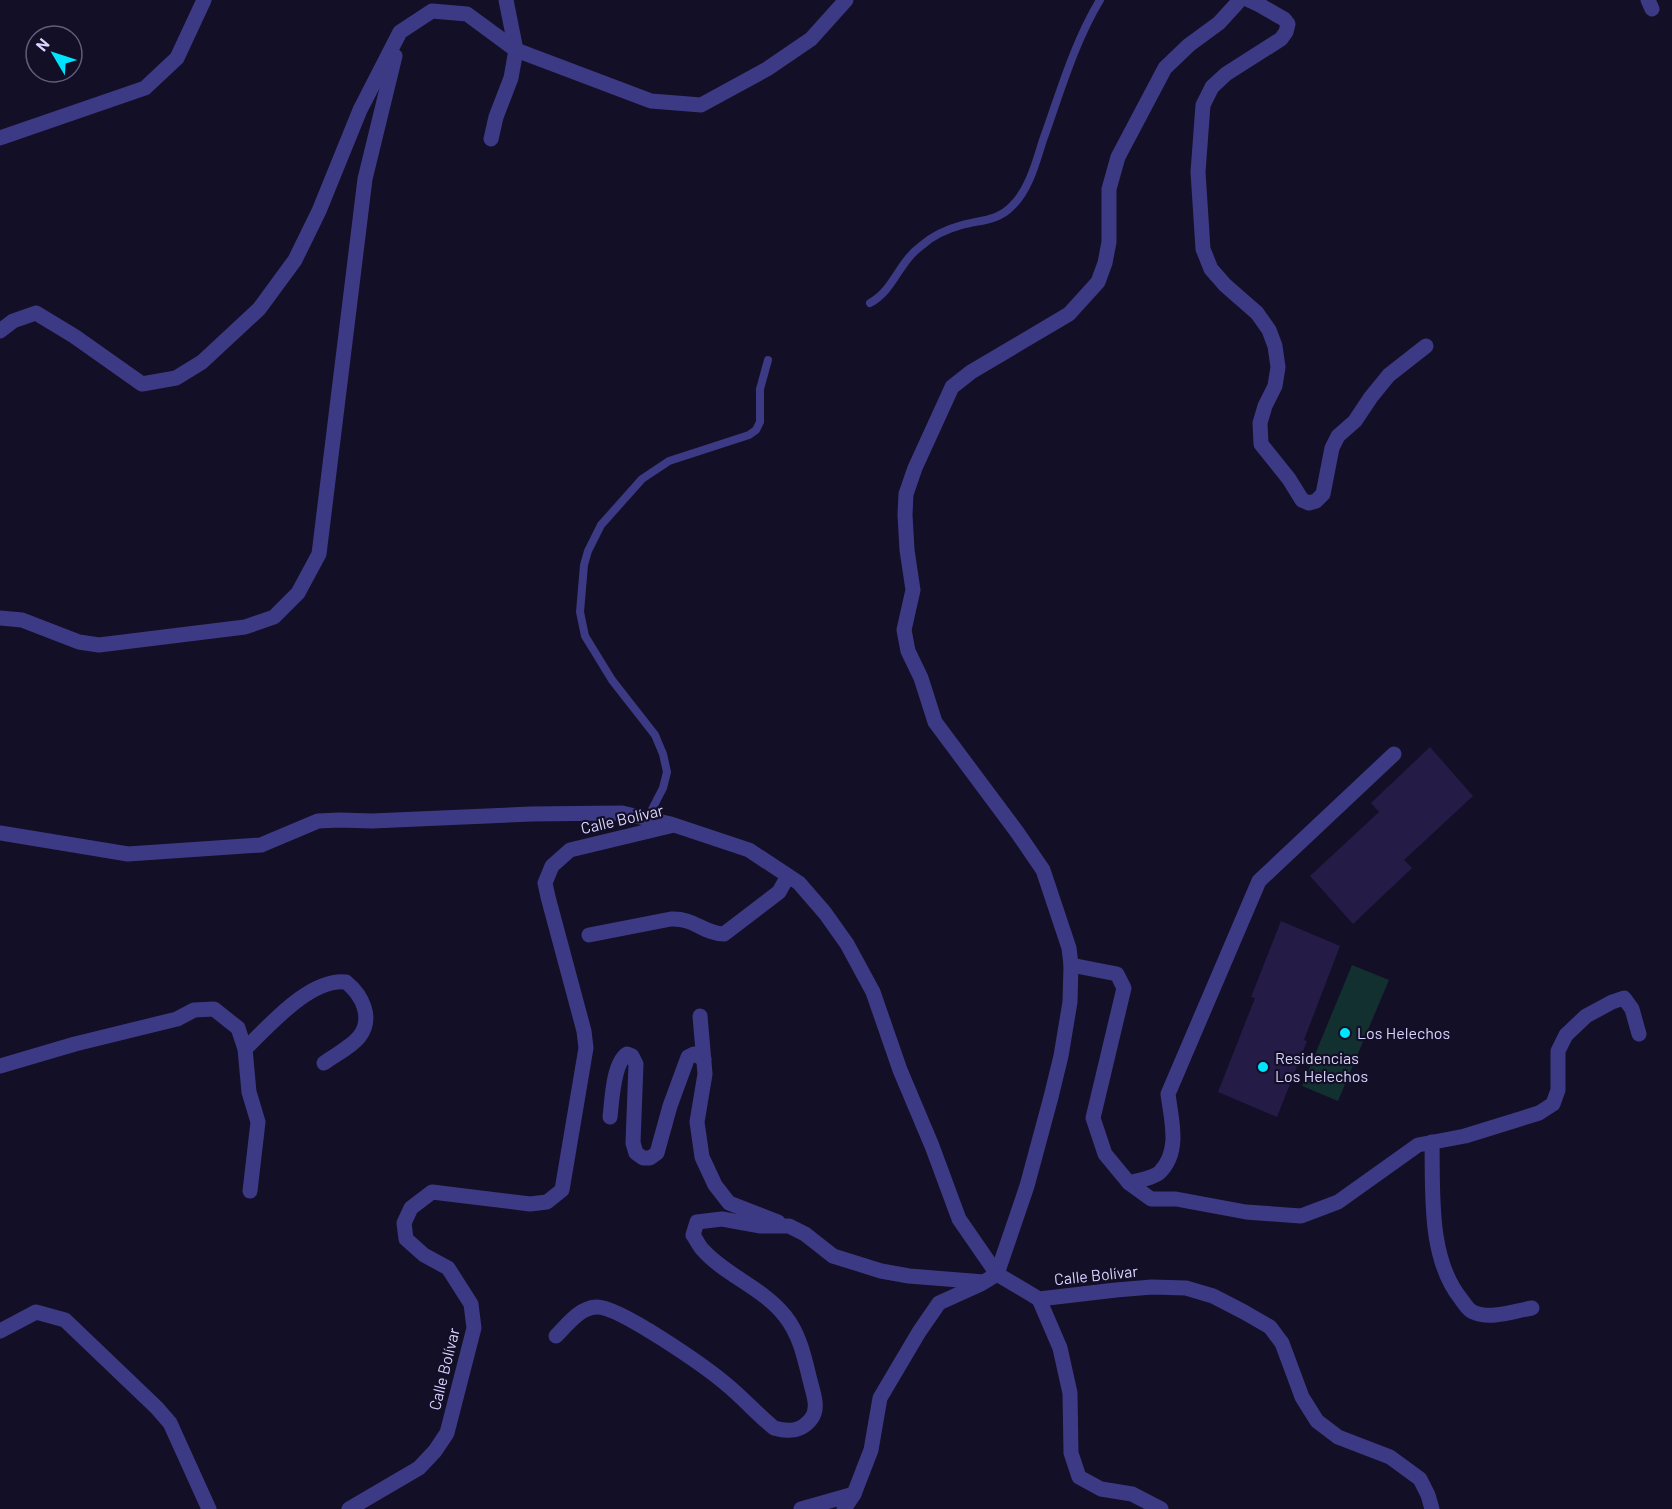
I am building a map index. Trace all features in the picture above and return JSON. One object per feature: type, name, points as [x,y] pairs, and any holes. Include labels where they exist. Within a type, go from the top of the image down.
[{"type":"street","points":[[0,138],[145,88],[177,58],[204,0]]},
{"type":"street","points":[[492,138],[496,117],[511,78],[516,50],[506,0]]},
{"type":"street","points":[[0,331],[13,321],[36,313],[74,336],[142,384],[176,378],[202,362],[259,309],[295,260],[319,211],[360,110],[400,32],[432,11],[467,14],[516,50],[651,101],[701,105],[767,69],[811,39],[846,0]]},
{"type":"street","points":[[844,1509],[854,1494],[871,1450],[880,1398],[919,1332],[939,1303],[990,1278],[1027,1186],[1061,1056],[1070,1002],[1069,948],[1043,870],[935,722],[921,678],[908,651],[904,630],[913,590],[907,550],[906,494],[915,468],[952,387],[971,372],[1069,314],[1098,282],[1109,242],[1109,189],[1118,157],[1165,68],[1189,45],[1251,1],[1284,18],[1288,24],[1281,39],[1226,74],[1212,87],[1203,105],[1198,172],[1203,249],[1211,269],[1225,285],[1257,312],[1269,330],[1275,346],[1278,367],[1275,386],[1265,405],[1260,423],[1261,444],[1289,479],[1302,500],[1309,503],[1316,501],[1323,494],[1332,448],[1338,436],[1355,421],[1389,375],[1426,346]]},
{"type":"street","points":[[0,618],[22,620],[79,642],[99,645],[245,627],[274,617],[298,593],[318,554],[365,179],[400,32]]},
{"type":"street","points":[[1129,1183],[1160,1173],[1173,1151],[1173,1129],[1168,1094],[1259,881],[1394,754]]},
{"type":"street","points":[[0,833],[128,854],[261,845],[318,821],[622,813],[674,825]]},
{"type":"street","name":"Calle Bolívar","points":[[349,1509],[419,1468],[435,1451],[447,1433],[474,1328],[471,1304],[448,1268],[424,1255],[406,1239],[404,1223],[411,1208],[432,1192],[530,1204],[547,1202],[562,1191],[586,1048],[584,1031],[548,897],[546,883],[552,866],[570,850],[674,825],[749,850],[799,883],[825,912],[847,944],[868,982],[959,1219],[990,1278],[1039,1299],[1116,1290],[1186,1288],[1213,1296],[1244,1312],[1270,1328],[1282,1342],[1302,1397],[1317,1421],[1338,1437],[1390,1457],[1420,1479],[1432,1509]]},
{"type":"street","points":[[589,935],[671,918],[692,921],[713,934],[724,934],[779,892],[788,876]]},
{"type":"street","points":[[1071,965],[1117,974],[1124,988],[1093,1118],[1105,1154],[1129,1183],[1151,1199],[1176,1199],[1246,1212],[1301,1216],[1338,1202],[1418,1145],[1465,1136],[1539,1113],[1552,1104],[1558,1090],[1558,1051],[1566,1035],[1586,1016],[1612,1002],[1624,998],[1632,1010],[1639,1034]]},
{"type":"street","points":[[245,1049],[309,992],[332,982],[346,982],[362,999],[366,1018],[364,1028],[359,1037],[324,1064]]},
{"type":"street","points":[[0,1066],[75,1044],[177,1019],[194,1010],[214,1009],[238,1028],[245,1049],[249,1092],[258,1122],[250,1191]]},
{"type":"street","points":[[700,1016],[705,1074],[697,1122],[702,1157],[715,1185],[729,1203],[805,1234],[833,1256],[881,1271],[909,1276],[990,1278]]},
{"type":"street","points":[[610,1118],[617,1067],[622,1057],[627,1054],[632,1056],[636,1064],[633,1143],[636,1153],[642,1158],[650,1158],[657,1153],[687,1057],[694,1054],[704,1059]]},
{"type":"street","points":[[1432,1142],[1436,1236],[1441,1264],[1454,1291],[1471,1312],[1490,1316],[1532,1308]]},
{"type":"street","points":[[556,1336],[584,1310],[598,1306],[612,1311],[647,1329],[724,1382],[774,1428],[784,1431],[806,1426],[814,1416],[816,1404],[802,1347],[794,1331],[785,1316],[767,1298],[703,1250],[693,1234],[697,1222],[705,1220],[722,1219],[762,1226],[789,1226]]},
{"type":"street","points":[[1039,1299],[1060,1348],[1070,1393],[1071,1453],[1079,1477],[1101,1489],[1132,1494],[1161,1509]]},
{"type":"street","points":[[0,1331],[36,1312],[65,1320],[170,1423],[209,1509]]},
{"type":"street","points":[[801,1509],[854,1494]]},
{"type":"lane","points":[[870,303],[883,294],[902,265],[927,241],[961,225],[987,221],[1014,205],[1034,166],[1081,36],[1100,0]]},
{"type":"lane","points":[[647,819],[663,788],[667,772],[663,754],[655,735],[612,680],[585,636],[580,612],[584,565],[601,525],[642,478],[669,461],[749,435],[756,430],[760,422],[760,389],[768,360]]},
{"type":"green space","name":"Los Helechos","points":[[1352,965],[1389,980],[1338,1101],[1302,1086]]},
{"type":"building","points":[[1430,747],[1473,796],[1404,860],[1412,868],[1353,924],[1310,876],[1379,812],[1371,803]]},
{"type":"building","points":[[1281,921],[1340,946],[1304,1040],[1307,1041],[1277,1117],[1218,1092],[1255,998],[1251,997]]},
{"type":"place","name":"Los Helechos","points":[[1345,1033]]},
{"type":"place","name":"Residencias Los Helechos","points":[[1263,1067]]}]
